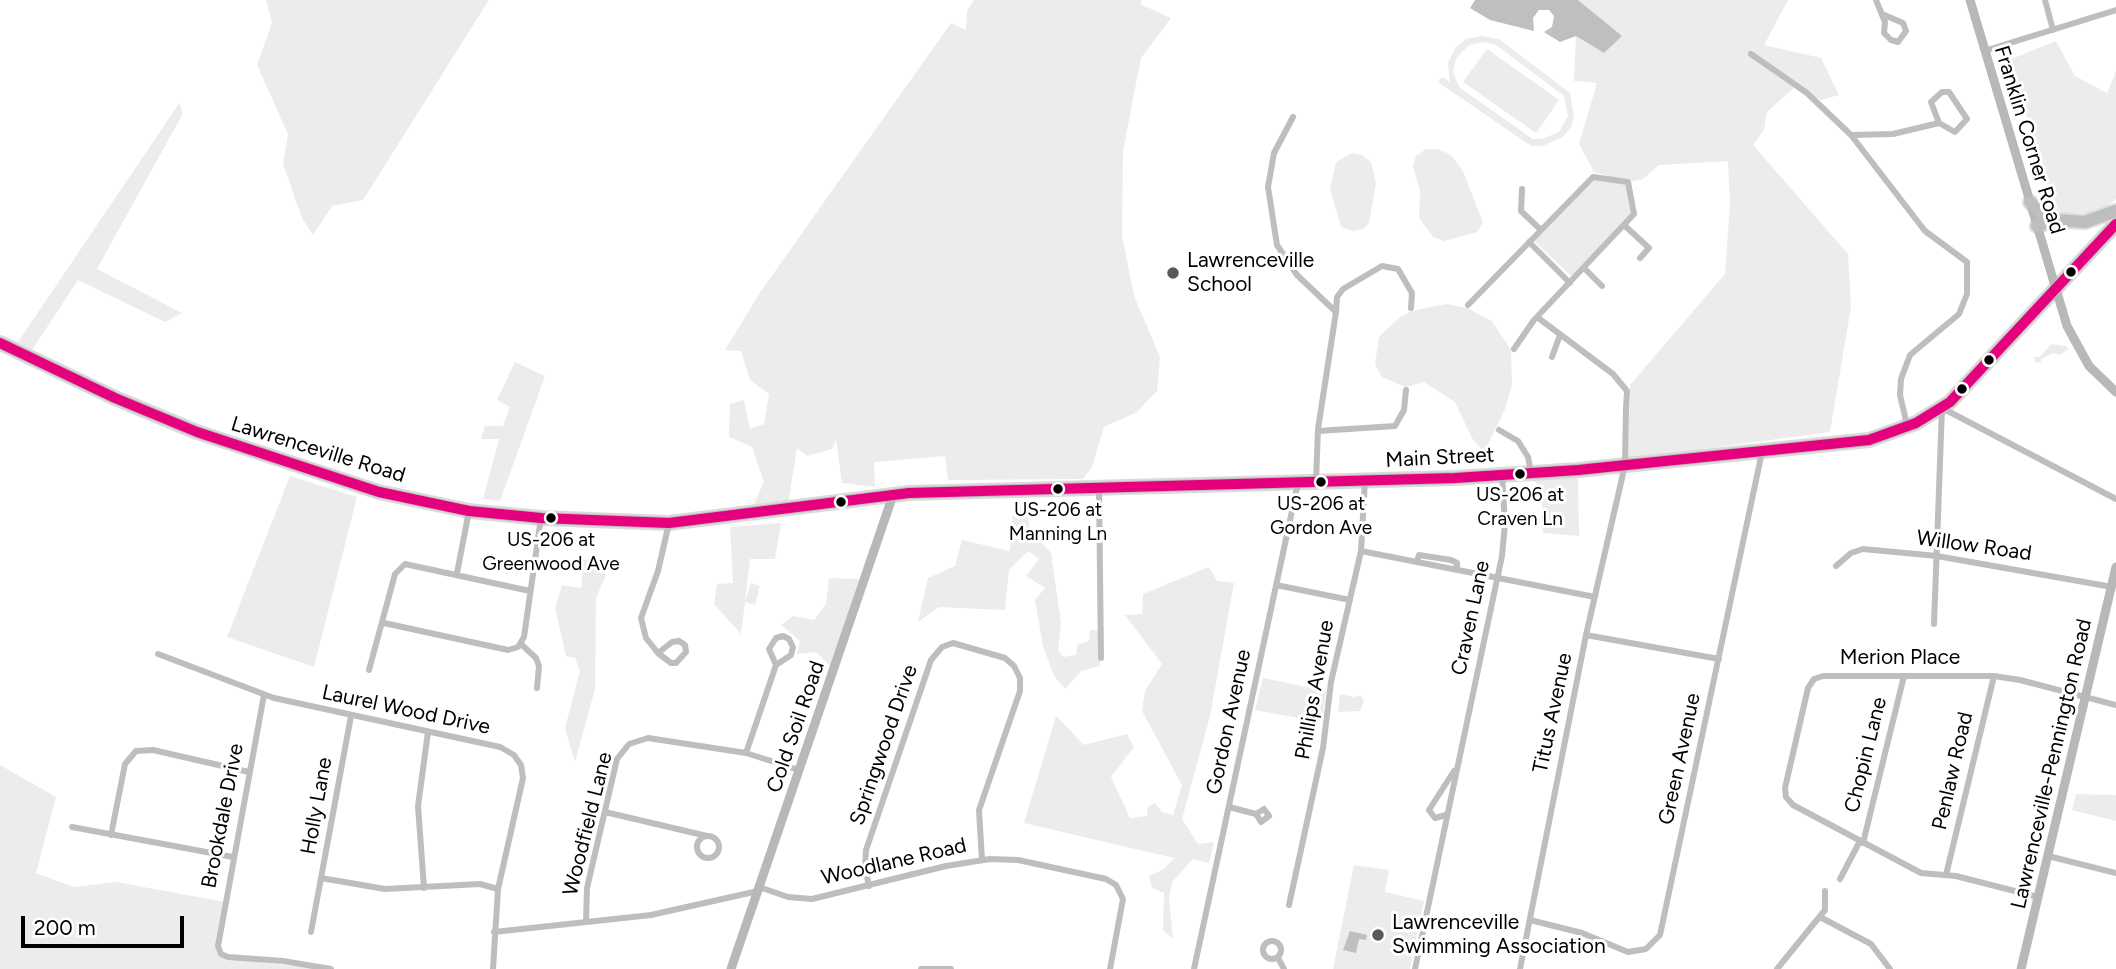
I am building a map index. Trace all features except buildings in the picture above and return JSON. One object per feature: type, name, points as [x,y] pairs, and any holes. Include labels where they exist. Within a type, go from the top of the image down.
[{"type":"highway","points":[[2030,202],[2043,215],[2056,220],[2085,222],[2116,212]]},
{"type":"highway","points":[[2055,289],[2116,212]]},
{"type":"highway","points":[[2037,226],[2056,220]]},
{"type":"highway","points":[[2055,289],[2116,224]]},
{"type":"highway","name":"Main Street","points":[[893,495],[1502,474],[1836,445],[1885,436],[1942,408],[1981,372],[2055,289]]},
{"type":"highway","name":"Lawrenceville Road","points":[[0,343],[115,398],[197,432],[379,492],[469,511],[541,518],[669,523],[893,495]]},
{"type":"street","points":[[1876,0],[1882,14],[1884,33],[1891,40],[1898,42],[1906,31],[1903,23],[1882,14]]},
{"type":"street","name":"Franklin Corner Road","points":[[1970,0],[2055,289]]},
{"type":"street","points":[[2045,0],[2053,30]]},
{"type":"street","points":[[1984,51],[2116,10]]},
{"type":"street","points":[[1751,54],[1807,93],[1851,135],[1925,231],[1967,262],[1967,294],[1959,314],[1910,355],[1901,379],[1900,395],[1908,427]]},
{"type":"street","points":[[1851,135],[1894,134],[1939,123],[1955,132],[1967,119],[1949,92],[1942,92],[1931,102],[1939,123]]},
{"type":"street","points":[[1293,117],[1274,153],[1268,187],[1277,245],[1297,275],[1336,312]]},
{"type":"street","points":[[1468,305],[1593,177],[1628,182],[1634,214],[1537,317],[1514,349]]},
{"type":"street","points":[[1522,189],[1521,211],[1541,230]]},
{"type":"street","points":[[1624,225],[1649,248],[1640,258]]},
{"type":"street","points":[[1528,242],[1570,283]]},
{"type":"street","points":[[1317,482],[1318,431],[1337,297],[1343,289],[1382,265],[1398,269],[1412,293],[1411,308]]},
{"type":"street","points":[[1584,268],[1602,286]]},
{"type":"street","points":[[2055,289],[2080,353],[2116,392]]},
{"type":"street","points":[[1537,317],[1560,335],[1552,356]]},
{"type":"street","name":"Titus Avenue","points":[[1520,969],[1586,635],[1625,465],[1626,391],[1613,374],[1560,335]]},
{"type":"street","points":[[1318,431],[1395,426],[1404,410],[1406,390]]},
{"type":"street","points":[[1934,625],[1942,408],[2116,499]]},
{"type":"street","points":[[1499,430],[1518,441],[1528,457],[1531,472]]},
{"type":"street","name":"Green Avenue","points":[[1530,920],[1582,933],[1628,952],[1646,949],[1656,940],[1662,928],[1762,452]]},
{"type":"street","name":"Craven Lane","points":[[1415,969],[1498,577],[1505,526],[1502,474]]},
{"type":"street","name":"Phillips Avenue","points":[[1289,905],[1324,748],[1331,682],[1361,551],[1365,480]]},
{"type":"street","name":"Gordon Avenue","points":[[1194,969],[1298,482]]},
{"type":"street","points":[[1099,488],[1101,658]]},
{"type":"street","name":"Cold Soil Road","points":[[731,969],[893,495]]},
{"type":"street","points":[[457,573],[469,511]]},
{"type":"street","points":[[521,644],[541,518]]},
{"type":"street","points":[[658,653],[646,638],[641,618],[658,571],[669,523]]},
{"type":"street","name":"Willow Road","points":[[1836,566],[1851,553],[1863,550],[1937,556],[2112,587]]},
{"type":"street","points":[[1361,551],[1595,597]]},
{"type":"street","points":[[369,670],[399,567],[412,563],[530,591]]},
{"type":"street","name":"Lawrenceville-Pennington Road","points":[[2021,969],[2116,567]]},
{"type":"street","points":[[1276,585],[1350,600]]},
{"type":"street","points":[[384,623],[508,650],[521,644]]},
{"type":"street","points":[[1586,635],[1718,659]]},
{"type":"street","points":[[747,753],[776,665],[791,655],[793,647],[789,639],[783,636],[776,638],[769,649],[776,665]]},
{"type":"street","name":"Springwood Drive","points":[[869,886],[865,868],[866,850],[931,660],[942,647],[953,643],[1005,658],[1014,666],[1020,678],[1020,691],[979,810],[982,860]]},
{"type":"street","points":[[521,644],[536,658],[537,688]]},
{"type":"street","name":"Laurel Wood Drive","points":[[158,654],[264,695],[504,748],[514,755],[521,765],[523,778],[498,889],[493,969]]},
{"type":"street","name":"Merion Place","points":[[2038,897],[1946,875],[1921,873],[1796,807],[1786,797],[1785,788],[1808,688],[1814,680],[1822,676],[1994,676],[2116,705]]},
{"type":"street","name":"Chopin Lane","points":[[1840,879],[1862,842],[1904,676]]},
{"type":"street","name":"Penlaw Road","points":[[1946,875],[1994,676]]},
{"type":"street","name":"Brookdale Drive","points":[[264,695],[218,944],[221,954],[228,957],[283,961],[331,969]]},
{"type":"street","name":"Holly Lane","points":[[312,932],[351,716]]},
{"type":"street","points":[[424,888],[418,806],[428,732]]},
{"type":"street","name":"Woodfield Lane","points":[[586,922],[587,888],[617,759],[624,748],[634,741],[648,738],[747,753],[799,771]]},
{"type":"street","points":[[111,835],[125,764],[136,751],[153,750],[249,772]]},
{"type":"street","name":"Craven Lane","points":[[1447,814],[1441,819],[1434,818],[1430,813],[1430,806],[1457,767]]},
{"type":"street","points":[[1229,807],[1256,814]]},
{"type":"street","points":[[605,812],[707,836]]},
{"type":"street","points":[[72,827],[233,857]]},
{"type":"street","points":[[2048,856],[2116,873]]},
{"type":"street","name":"Woodlane Road","points":[[758,889],[788,897],[812,899],[982,860],[1018,860],[1106,879],[1116,885],[1122,894],[1123,905],[1110,969]]},
{"type":"street","points":[[321,878],[385,889],[480,884],[498,889]]},
{"type":"street","points":[[494,932],[677,911],[758,889]]},
{"type":"street","points":[[1777,969],[1825,910],[1825,891]]},
{"type":"street","points":[[1820,917],[1871,944],[1890,969]]},
{"type":"street","points":[[1278,958],[1284,969]]},
{"type":"street","points":[[921,969],[951,969]]},
{"type":"shaded area","points":[[266,0],[489,0],[363,200],[332,206],[313,235],[302,218],[283,164],[288,134],[257,65],[272,23]]},
{"type":"shaded area","points":[[974,0],[1142,0],[1140,4],[1171,18],[1141,58],[1123,151],[1122,235],[1134,296],[1160,357],[1157,391],[1137,412],[1104,427],[1092,467],[1083,479],[948,480],[945,456],[874,462],[875,487],[842,483],[836,439],[832,449],[807,456],[797,448],[788,504],[752,508],[764,482],[752,447],[729,437],[730,404],[744,400],[750,429],[764,424],[769,394],[750,380],[741,351],[725,350],[761,291],[951,23],[966,30],[967,11]]},
{"type":"shaded area","points":[[1475,0],[1578,0],[1622,36],[1604,53],[1576,36],[1560,42],[1544,32],[1552,27],[1554,16],[1549,10],[1539,10],[1533,18],[1534,31],[1490,20],[1470,8]]},
{"type":"shaded area","points":[[1578,0],[1788,0],[1764,45],[1821,58],[1839,95],[1821,100],[1797,85],[1767,112],[1764,130],[1753,145],[1848,254],[1851,307],[1830,432],[1628,459],[1630,385],[1725,274],[1730,204],[1728,161],[1659,165],[1643,179],[1628,182],[1594,172],[1579,144],[1597,83],[1574,81],[1576,36],[1604,53],[1621,36]]},
{"type":"shaded area","points":[[1482,36],[1499,39],[1570,93],[1574,117],[1571,127],[1563,137],[1543,146],[1531,146],[1438,82],[1442,77],[1450,82],[1448,63],[1456,47],[1466,39]],"holes":[[[1483,42],[1496,45],[1564,96],[1568,116],[1559,132],[1542,139],[1533,139],[1460,88],[1453,73],[1456,58],[1469,45]]]},
{"type":"shaded area","points":[[2056,41],[2075,76],[2107,93],[2116,71],[2116,199],[2099,213],[2057,214],[2009,60]]},
{"type":"shaded area","points":[[1487,49],[1559,100],[1536,133],[1463,82]]},
{"type":"shaded area","points":[[180,102],[182,115],[97,269],[182,313],[165,322],[78,280],[32,350],[18,342]]},
{"type":"shaded area","points":[[1426,149],[1438,149],[1451,155],[1463,171],[1483,223],[1477,232],[1444,241],[1433,237],[1419,218],[1420,191],[1413,166],[1416,156]]},
{"type":"shaded area","points":[[1352,153],[1362,155],[1371,162],[1376,183],[1369,223],[1364,229],[1353,231],[1341,227],[1330,189],[1336,162]]},
{"type":"shaded area","points":[[1594,180],[1626,184],[1632,213],[1572,277],[1534,241]]},
{"type":"shaded area","points":[[1446,304],[1467,308],[1492,321],[1511,350],[1512,385],[1505,409],[1484,453],[1472,438],[1455,402],[1424,382],[1406,387],[1382,377],[1375,364],[1379,337],[1400,317],[1412,311]]},
{"type":"shaded area","points":[[2051,344],[2069,349],[2060,355],[2053,353],[2040,360],[2043,363],[2035,362],[2034,357],[2040,357]]},
{"type":"shaded area","points":[[515,362],[545,376],[500,501],[483,499],[499,439],[481,439],[485,426],[503,426],[510,407],[497,400]]},
{"type":"shaded area","points":[[290,476],[357,497],[314,667],[227,637]]},
{"type":"shaded area","points":[[1534,478],[1578,478],[1579,536],[1543,533],[1542,501]]},
{"type":"shaded area","points":[[1026,503],[1030,531],[1051,553],[1061,623],[1058,650],[1063,657],[1076,655],[1077,645],[1089,641],[1090,630],[1099,631],[1100,666],[1081,671],[1065,689],[1054,676],[1043,646],[1035,600],[1045,588],[1026,576],[1039,559],[1028,551],[1009,570],[1005,610],[939,607],[918,622],[928,578],[955,566],[962,540],[1010,551],[1013,509]]},
{"type":"shaded area","points":[[781,523],[775,559],[750,559],[745,601],[751,583],[760,586],[755,605],[745,602],[741,634],[714,604],[717,584],[733,583],[730,527]]},
{"type":"shaded area","points":[[597,559],[606,575],[596,598],[595,689],[575,762],[565,728],[580,671],[575,658],[566,656],[555,608],[562,585],[581,588],[584,560]]},
{"type":"shaded area","points":[[1209,567],[1217,581],[1234,583],[1210,716],[1182,819],[1198,844],[1214,842],[1209,863],[1193,859],[1172,882],[1169,899],[1173,939],[1163,930],[1164,893],[1152,888],[1149,876],[1164,869],[1174,858],[1024,823],[1056,716],[1084,745],[1127,734],[1134,747],[1111,777],[1130,818],[1147,816],[1147,808],[1155,803],[1162,812],[1173,815],[1182,785],[1142,711],[1145,691],[1162,664],[1125,615],[1142,614],[1143,594]]},
{"type":"shaded area","points":[[829,578],[859,579],[831,667],[816,652],[797,654],[800,641],[781,625],[793,616],[814,620],[826,604]]},
{"type":"shaded area","points":[[1263,678],[1326,691],[1323,714],[1309,720],[1255,710]]},
{"type":"shaded area","points":[[1340,694],[1354,697],[1361,695],[1364,701],[1360,711],[1338,712]]},
{"type":"shaded area","points":[[0,765],[56,797],[36,873],[74,887],[116,882],[225,902],[217,948],[223,958],[319,969],[0,969]]},
{"type":"shaded area","points":[[2076,794],[2116,795],[2116,821],[2072,810]]},
{"type":"shaded area","name":"Lawrenceville Swimming Association","points":[[1354,865],[1389,870],[1385,892],[1424,901],[1410,969],[1333,969]]},
{"type":"shaded area","points":[[1350,931],[1367,935],[1366,940],[1359,939],[1356,953],[1343,950]]},
{"type":"transit line","points":[[0,343],[115,398],[197,432],[379,492],[469,511],[541,518],[669,523],[909,493],[1455,478],[1578,470],[1869,440],[1916,423],[1950,402],[2116,224]]},
{"type":"place","name":"Lawrenceville School","points":[[1173,273]]},
{"type":"place","name":"US-206 at Craven Ln","points":[[1520,474]]},
{"type":"place","name":"US-206 at Gordon Ave","points":[[1321,482]]},
{"type":"place","name":"US-206 at Manning Ln","points":[[1058,489]]},
{"type":"place","name":"US-206 at Greenwood Ave","points":[[551,518]]},
{"type":"place","name":"Lawrenceville Swimming Association","points":[[1378,935]]}]
